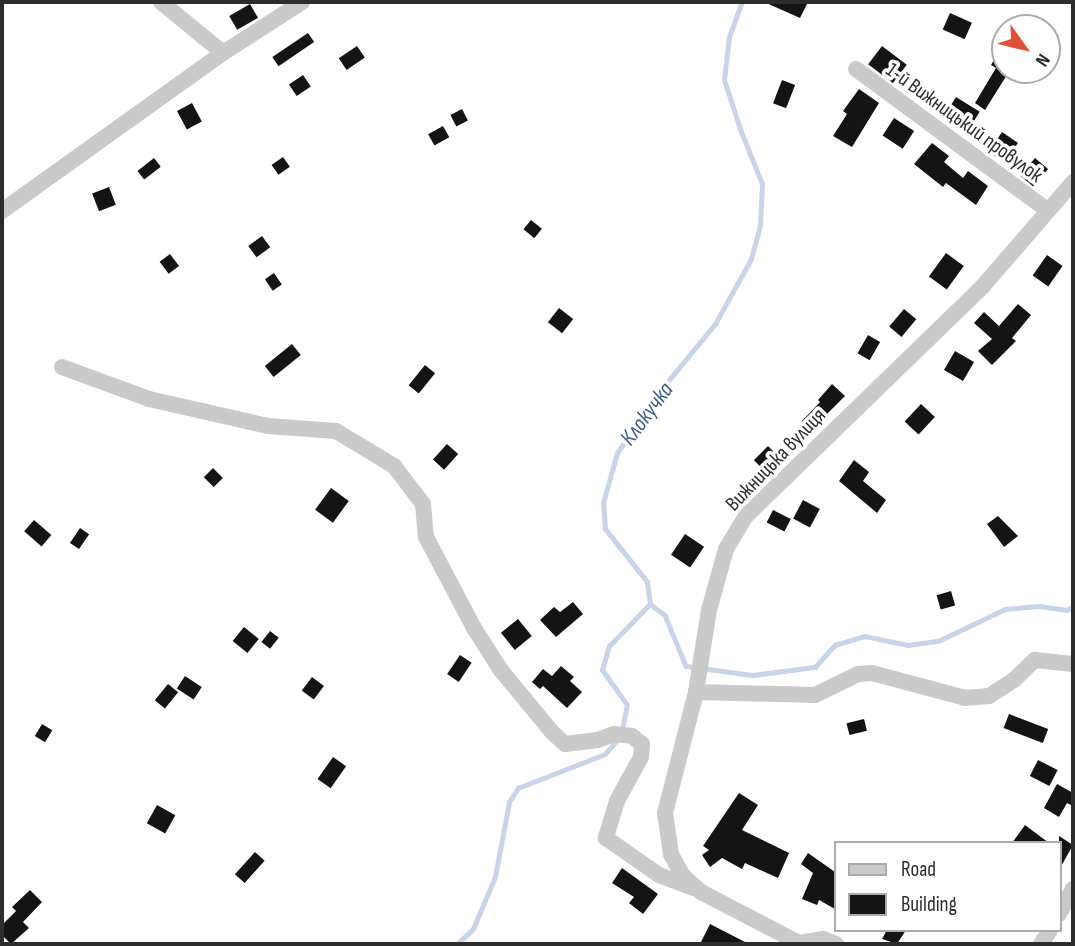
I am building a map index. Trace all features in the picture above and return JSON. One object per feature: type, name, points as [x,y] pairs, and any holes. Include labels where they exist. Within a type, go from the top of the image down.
[{"type":"street","points":[[161,2],[223,53]]},
{"type":"street","points":[[2,211],[223,53],[302,2]]},
{"type":"street","name":"1-й Вижницький провулок","points":[[856,69],[1047,210]]},
{"type":"street","name":"Вижницька вулиця","points":[[801,944],[701,892],[683,876],[671,854],[665,813],[697,687],[726,549],[746,516],[983,286],[1073,182]]},
{"type":"street","points":[[62,367],[149,399],[268,426],[336,431],[394,466],[423,504],[426,537],[474,628],[500,669],[552,732],[565,744],[580,744],[614,734],[632,736],[642,744],[641,757],[617,801],[607,838],[659,875],[701,892]]},
{"type":"street","points":[[697,687],[815,695],[858,674],[872,673],[965,698],[989,696],[1014,680],[1035,660],[1073,664]]},
{"type":"street","points":[[1061,911],[1073,890]]},
{"type":"street","points":[[801,944],[823,939],[836,944]]},
{"type":"building","points":[[764,2],[808,2],[800,18]]},
{"type":"building","points":[[250,4],[258,18],[237,30],[229,16]]},
{"type":"building","points":[[950,13],[972,23],[965,39],[943,29]]},
{"type":"building","points":[[308,33],[314,42],[279,66],[272,57]]},
{"type":"building","points":[[357,46],[365,58],[347,70],[339,58]]},
{"type":"building","points":[[882,46],[907,65],[893,83],[868,64]]},
{"type":"building","points":[[303,75],[311,87],[297,96],[289,85]]},
{"type":"building","points":[[991,76],[991,84],[1001,84],[985,110],[975,103]]},
{"type":"building","points":[[782,80],[795,85],[786,108],[773,103]]},
{"type":"building","points":[[859,89],[879,103],[852,147],[833,136],[847,114],[843,111]]},
{"type":"building","points":[[956,97],[980,112],[966,133],[943,118]]},
{"type":"building","points":[[192,103],[202,122],[187,130],[177,111]]},
{"type":"building","points":[[462,109],[468,121],[456,126],[450,115]]},
{"type":"building","points":[[894,118],[914,131],[903,149],[883,136]]},
{"type":"building","points":[[443,126],[449,137],[434,146],[428,134]]},
{"type":"building","points":[[1002,132],[1018,143],[1005,161],[988,153]]},
{"type":"building","points":[[932,143],[949,156],[944,162],[963,178],[968,171],[988,186],[976,205],[946,183],[943,187],[914,164]]},
{"type":"building","points":[[283,157],[290,167],[278,175],[272,165]]},
{"type":"building","points":[[154,158],[161,167],[144,180],[137,171]]},
{"type":"building","points":[[1035,158],[1048,169],[1033,187],[1020,176]]},
{"type":"building","points":[[109,187],[116,205],[99,211],[92,193]]},
{"type":"building","points":[[531,220],[542,229],[534,238],[523,229]]},
{"type":"building","points":[[262,236],[270,247],[256,257],[248,246]]},
{"type":"building","points":[[946,253],[964,266],[947,289],[929,276]]},
{"type":"building","points":[[170,254],[179,266],[169,274],[160,262]]},
{"type":"building","points":[[1047,255],[1063,266],[1048,286],[1033,275]]},
{"type":"building","points":[[274,273],[282,285],[273,291],[265,279]]},
{"type":"building","points":[[1018,304],[1031,315],[1012,338],[1016,341],[992,365],[978,351],[992,339],[974,323],[984,312],[999,326]]},
{"type":"building","points":[[559,308],[573,319],[562,333],[548,322]]},
{"type":"building","points":[[904,309],[916,319],[901,337],[889,327]]},
{"type":"building","points":[[868,335],[880,342],[870,360],[858,353]]},
{"type":"building","points":[[292,344],[301,355],[274,377],[265,366]]},
{"type":"building","points":[[955,351],[974,362],[963,381],[944,370]]},
{"type":"building","points":[[425,365],[435,373],[419,393],[409,385]]},
{"type":"building","points":[[832,384],[845,396],[811,430],[802,421]]},
{"type":"building","points":[[921,404],[935,417],[919,435],[905,422]]},
{"type":"building","points":[[447,444],[458,454],[444,470],[433,460]]},
{"type":"building","points":[[768,446],[780,458],[766,472],[754,460]]},
{"type":"building","points":[[854,460],[869,472],[863,481],[886,500],[877,513],[839,481]]},
{"type":"building","points":[[213,468],[223,478],[214,487],[204,477]]},
{"type":"building","points":[[331,488],[349,501],[333,523],[315,510]]},
{"type":"building","points":[[803,500],[820,509],[810,527],[793,519]]},
{"type":"building","points":[[773,510],[791,519],[784,532],[767,522]]},
{"type":"building","points":[[998,516],[1018,536],[1004,547],[987,524]]},
{"type":"building","points":[[34,520],[51,535],[42,546],[24,531]]},
{"type":"building","points":[[80,528],[89,534],[79,549],[70,543]]},
{"type":"building","points":[[685,534],[704,547],[690,568],[671,555]]},
{"type":"building","points":[[951,591],[955,605],[941,610],[937,595]]},
{"type":"building","points":[[573,602],[583,614],[556,637],[540,620],[554,607],[560,612]]},
{"type":"building","points":[[518,619],[532,636],[515,650],[501,633]]},
{"type":"building","points":[[244,627],[259,639],[247,653],[233,641]]},
{"type":"building","points":[[270,631],[279,638],[270,649],[261,642]]},
{"type":"building","points":[[460,655],[472,663],[459,682],[447,674]]},
{"type":"building","points":[[561,666],[574,677],[570,681],[582,692],[567,708],[543,686],[540,689],[532,682],[543,669],[552,676]]},
{"type":"building","points":[[185,676],[202,687],[194,699],[177,689]]},
{"type":"building","points":[[312,677],[324,686],[314,700],[302,691]]},
{"type":"building","points":[[168,684],[178,692],[165,709],[155,700]]},
{"type":"building","points":[[1009,714],[1048,729],[1043,743],[1004,728]]},
{"type":"building","points":[[864,719],[867,731],[849,735],[847,723]]},
{"type":"building","points":[[42,724],[52,730],[45,742],[35,736]]},
{"type":"building","points":[[333,757],[346,766],[331,788],[318,779]]},
{"type":"building","points":[[1038,760],[1058,770],[1049,786],[1030,776]]},
{"type":"building","points":[[1057,784],[1073,793],[1073,806],[1067,803],[1059,817],[1044,808]]},
{"type":"building","points":[[739,793],[758,805],[742,830],[789,853],[778,878],[745,863],[742,869],[722,858],[710,867],[702,855],[709,850],[703,846]]},
{"type":"building","points":[[157,805],[175,815],[165,834],[147,823]]},
{"type":"building","points":[[1025,825],[1046,841],[1013,841]]},
{"type":"building","points":[[1059,836],[1073,845],[1061,866],[1061,841]]},
{"type":"building","points":[[255,852],[265,861],[245,883],[235,874]]},
{"type":"building","points":[[808,853],[834,871],[834,908],[819,900],[817,905],[802,899],[813,873],[801,864]]},
{"type":"building","points":[[622,868],[658,894],[643,914],[629,903],[634,897],[612,883]]},
{"type":"building","points":[[30,890],[42,902],[23,922],[29,928],[11,944],[2,935],[2,925],[16,911],[12,907]]},
{"type":"building","points":[[710,924],[749,944],[700,944]]},
{"type":"building","points":[[886,932],[905,932],[897,944],[882,939]]},
{"type":"waterway","name":"Клокучка","points":[[622,730],[627,705],[602,670],[609,646],[650,604],[647,582],[605,529],[603,503],[617,453],[659,392],[715,324],[751,259],[760,225],[762,184],[724,80],[729,37],[742,2]]},
{"type":"waterway","points":[[650,604],[665,615],[686,666],[753,675],[815,667],[835,645],[865,636],[908,645],[938,641],[1005,609],[1039,606],[1066,610],[1073,607]]},
{"type":"waterway","name":"Клокучка","points":[[457,944],[473,929],[495,877],[509,802],[518,788],[605,754],[619,738]]}]
